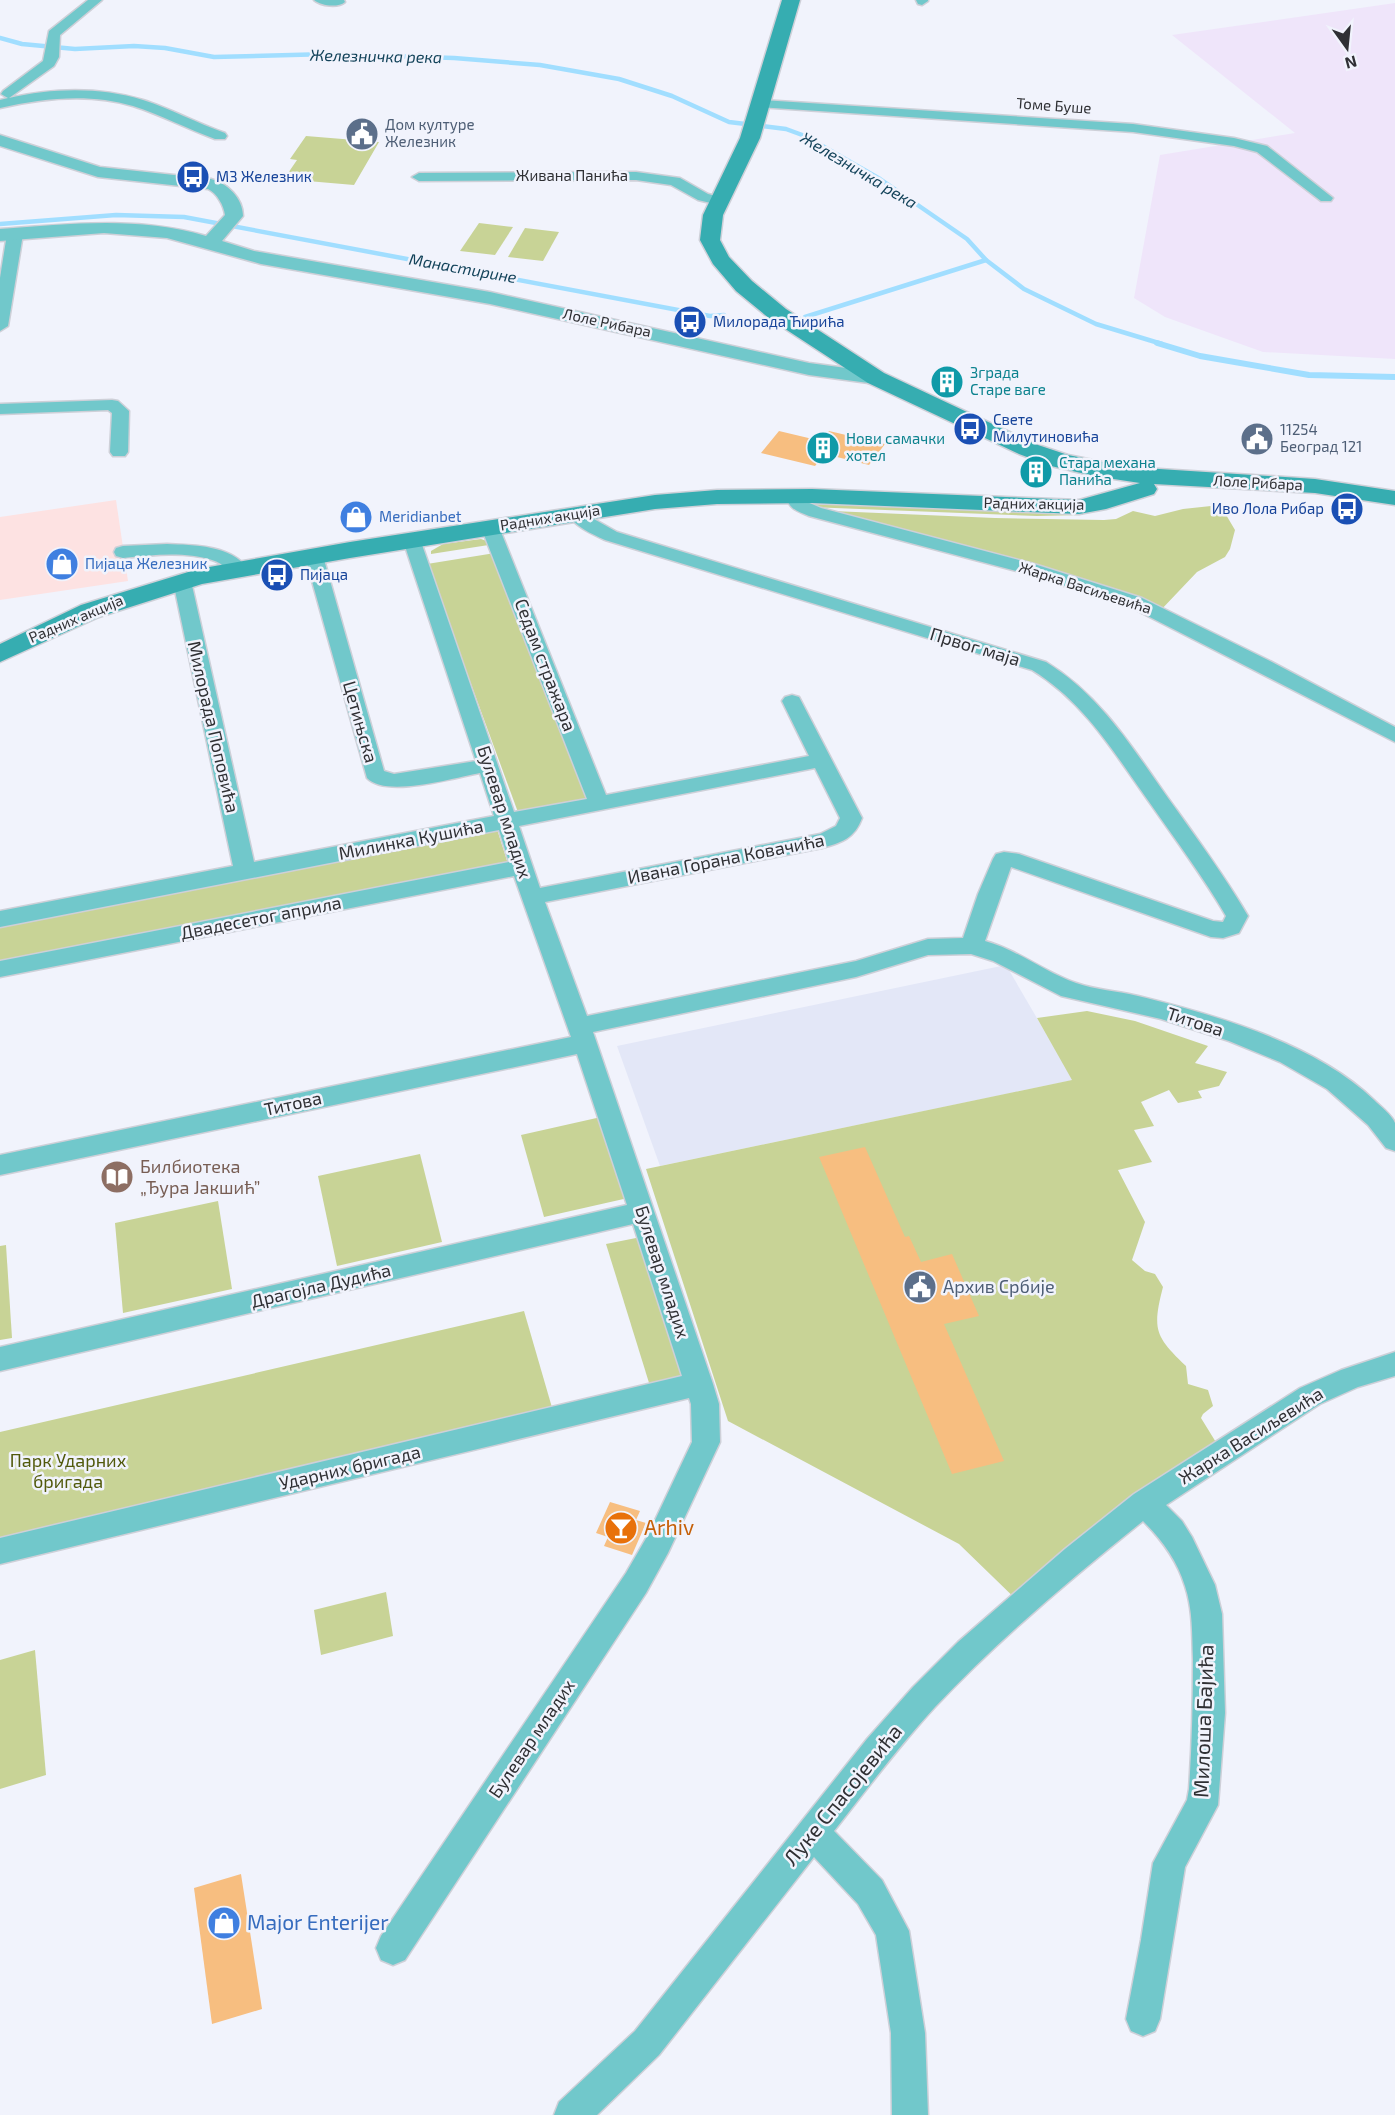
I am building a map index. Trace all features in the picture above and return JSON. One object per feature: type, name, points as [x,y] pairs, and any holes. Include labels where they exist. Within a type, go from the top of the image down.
[{"type":"main road","points":[[791,0],[760,109],[750,138],[713,215],[710,240],[716,255],[744,286],[796,327],[876,378]]},
{"type":"main road","name":"Лоле Рибара","points":[[876,378],[1027,449],[1104,479],[1305,485],[1395,498]]},
{"type":"main road","name":"Радних акција","points":[[0,654],[90,611],[182,581],[239,568],[576,513],[692,498],[795,496],[1079,507],[1097,504],[1104,479],[1395,511]]},
{"type":"street","points":[[6,97],[43,69],[52,57],[52,40],[57,30],[96,0]]},
{"type":"street","points":[[320,0],[339,2]]},
{"type":"street","points":[[6,97],[108,96],[138,103],[187,125],[220,135]]},
{"type":"street","name":"Томе Буше","points":[[760,109],[1133,128],[1234,142],[1262,149],[1326,198]]},
{"type":"street","points":[[0,140],[98,172],[219,186],[234,211],[221,231],[167,232],[129,227],[7,235],[0,326]]},
{"type":"street","name":"Живана Панића","points":[[419,177],[636,176],[675,180],[703,197],[719,201]]},
{"type":"street","name":"Лоле Рибара","points":[[221,231],[241,254],[490,298],[809,369],[876,378]]},
{"type":"street","points":[[0,409],[111,405],[121,411],[119,452]]},
{"type":"street","name":"Жарка Васиљевића","points":[[795,496],[797,504],[815,512],[1027,568],[1135,602],[1251,659],[1395,735]]},
{"type":"street","name":"Првог маја","points":[[576,513],[585,523],[611,536],[1039,666],[1058,676],[1091,708],[1125,753],[1233,907],[1236,916],[1233,924],[1223,930],[1211,929],[1011,859],[1004,859],[989,894],[972,946]]},
{"type":"street","name":"Седам стражара","points":[[490,527],[599,803]]},
{"type":"street","name":"Булевар младих","points":[[393,1948],[636,1583],[658,1544],[706,1442],[708,1424],[699,1384],[583,1034],[532,897],[412,540]]},
{"type":"street","points":[[123,552],[159,548],[193,552],[223,557],[237,564],[239,568]]},
{"type":"street","name":"Цетињска","points":[[314,556],[374,773],[379,778],[394,781],[489,765]]},
{"type":"street","name":"Милорада Поповића","points":[[182,581],[245,873]]},
{"type":"street","name":"Ивана Горана Ковачића","points":[[532,897],[836,837],[844,831],[851,818],[792,701]]},
{"type":"street","name":"Милинка Кушића","points":[[0,919],[822,760]]},
{"type":"street","name":"Двадесетог априла","points":[[0,969],[523,867]]},
{"type":"street","name":"Титова","points":[[0,1166],[583,1034],[866,967],[932,946],[972,946],[1008,957],[1045,980],[1071,991],[1158,1010],[1289,1055],[1322,1073],[1359,1101],[1375,1115],[1395,1141]]},
{"type":"street","name":"Драгојла Дудића","points":[[0,1359],[642,1212]]},
{"type":"street","name":"Жарка Васиљевића","points":[[1144,1503],[1310,1396],[1350,1378],[1395,1364]]},
{"type":"street","name":"Ударних бригада","points":[[0,1551],[699,1384]]},
{"type":"street","name":"Луке Спасојевића","points":[[572,2115],[647,2043],[878,1750],[924,1697],[969,1652],[1075,1558],[1144,1503]]},
{"type":"street","name":"Милоша Бајића","points":[[1143,2019],[1160,1930],[1169,1863],[1202,1805],[1209,1713],[1207,1614],[1200,1585],[1172,1530],[1144,1503]]},
{"type":"street","points":[[813,1832],[870,1892],[892,1931],[908,2033],[910,2115]]},
{"type":"shaded area","points":[[1395,3],[1395,359],[1263,352],[1165,317],[1134,298],[1160,155],[1295,133],[1172,35]]},
{"type":"shaded area","name":"Пијаца Железник","points":[[116,500],[128,581],[0,600],[0,517]]},
{"type":"shaded area","points":[[1006,965],[1073,1080],[660,1166],[617,1046]]},
{"type":"green space","points":[[306,136],[379,142],[354,185],[284,179],[297,160],[290,159]]},
{"type":"green space","points":[[479,223],[513,227],[495,255],[460,251]]},
{"type":"green space","points":[[525,228],[559,232],[543,261],[508,257]]},
{"type":"green space","points":[[807,504],[1082,512],[1083,515],[1037,516],[809,507]]},
{"type":"green space","points":[[1211,506],[1222,508],[1235,530],[1230,549],[1225,557],[1197,572],[1159,612],[809,510],[1104,520],[1116,519],[1133,511],[1155,516],[1183,509]]},
{"type":"green space","points":[[481,539],[495,544],[431,554],[431,551],[443,544]]},
{"type":"green space","points":[[495,553],[592,801],[519,815],[427,564]]},
{"type":"green space","points":[[497,829],[508,864],[0,963],[0,923]]},
{"type":"green space","points":[[1087,1011],[1135,1021],[1208,1046],[1195,1063],[1227,1072],[1219,1086],[1198,1091],[1202,1098],[1178,1103],[1169,1090],[1141,1102],[1154,1126],[1134,1130],[1152,1162],[1118,1170],[1145,1222],[1132,1260],[1145,1271],[1155,1274],[1163,1287],[1157,1323],[1159,1331],[1168,1347],[1186,1366],[1188,1384],[1208,1390],[1213,1406],[1201,1418],[1222,1452],[1022,1605],[959,1544],[728,1421],[646,1169],[1072,1080],[1037,1018]]},
{"type":"green space","points":[[601,1117],[628,1198],[544,1217],[521,1135]]},
{"type":"green space","points":[[420,1154],[442,1242],[337,1266],[318,1176]]},
{"type":"green space","points":[[218,1201],[232,1289],[123,1313],[115,1223]]},
{"type":"green space","points":[[641,1237],[688,1377],[650,1386],[606,1244]]},
{"type":"green space","points":[[6,1245],[12,1338],[0,1340],[0,1246]]},
{"type":"green space","name":"Парк Ударних бригада","points":[[524,1311],[553,1411],[0,1543],[0,1432]]},
{"type":"green space","points":[[386,1592],[393,1636],[321,1655],[314,1610]]},
{"type":"green space","points":[[35,1650],[46,1775],[0,1789],[0,1660]]},
{"type":"building","name":"Нови самачки хотел","points":[[779,431],[821,441],[829,431],[885,444],[869,465],[825,454],[815,466],[761,453]]},
{"type":"building","name":"Архив Србије","points":[[865,1147],[905,1237],[909,1236],[921,1262],[952,1254],[979,1316],[944,1324],[1004,1461],[952,1474],[819,1157]]},
{"type":"building","name":"Arhiv","points":[[610,1502],[640,1511],[636,1520],[646,1523],[632,1555],[604,1546],[608,1537],[596,1533]]},
{"type":"building","name":"Major Enterijer","points":[[241,1874],[262,2009],[212,2024],[194,1888]]},
{"type":"waterway","name":"Железничка река","points":[[0,38],[22,44],[75,49],[134,46],[165,48],[214,57],[329,54],[454,58],[540,65],[619,79],[672,96],[729,122],[786,129],[805,136],[880,179],[967,239],[986,260]]},
{"type":"waterway","name":"Манастирине","points":[[0,224],[116,215],[184,217],[710,316],[724,315]]},
{"type":"waterway","name":"Манастирине","points":[[805,317],[986,260]]},
{"type":"waterway","name":"Железничка река","points":[[986,260],[1024,289],[1096,324],[1162,344]]},
{"type":"waterway","name":"Железничка река","points":[[1157,343],[1200,356],[1309,375],[1395,377]]},
{"type":"place","name":"Дом културе Железник","points":[[362,134]]},
{"type":"place","name":"МЗ Железник","points":[[193,177]]},
{"type":"place","name":"Милорада Ћирића","points":[[690,322]]},
{"type":"place","name":"Зграда Старе ваге","points":[[947,382]]},
{"type":"place","name":"Свете Милутиновића","points":[[970,429]]},
{"type":"place","name":"11254 Београд 121","points":[[1257,439]]},
{"type":"place","name":"Нови самачки хотел","points":[[823,448]]},
{"type":"place","name":"Стара механа Панића","points":[[1036,472]]},
{"type":"place","name":"Иво Лола Рибар","points":[[1347,509]]},
{"type":"place","name":"Meridianbet","points":[[356,517]]},
{"type":"place","name":"Пијаца Железник","points":[[62,564]]},
{"type":"place","name":"Пијаца","points":[[277,575]]},
{"type":"place","name":"Билбиотека „Ђура Јакшић”","points":[[117,1177]]},
{"type":"place","name":"Архив Србије","points":[[920,1287]]},
{"type":"place","name":"Arhiv","points":[[621,1528]]},
{"type":"place","name":"Major Enterijer","points":[[224,1923]]}]
